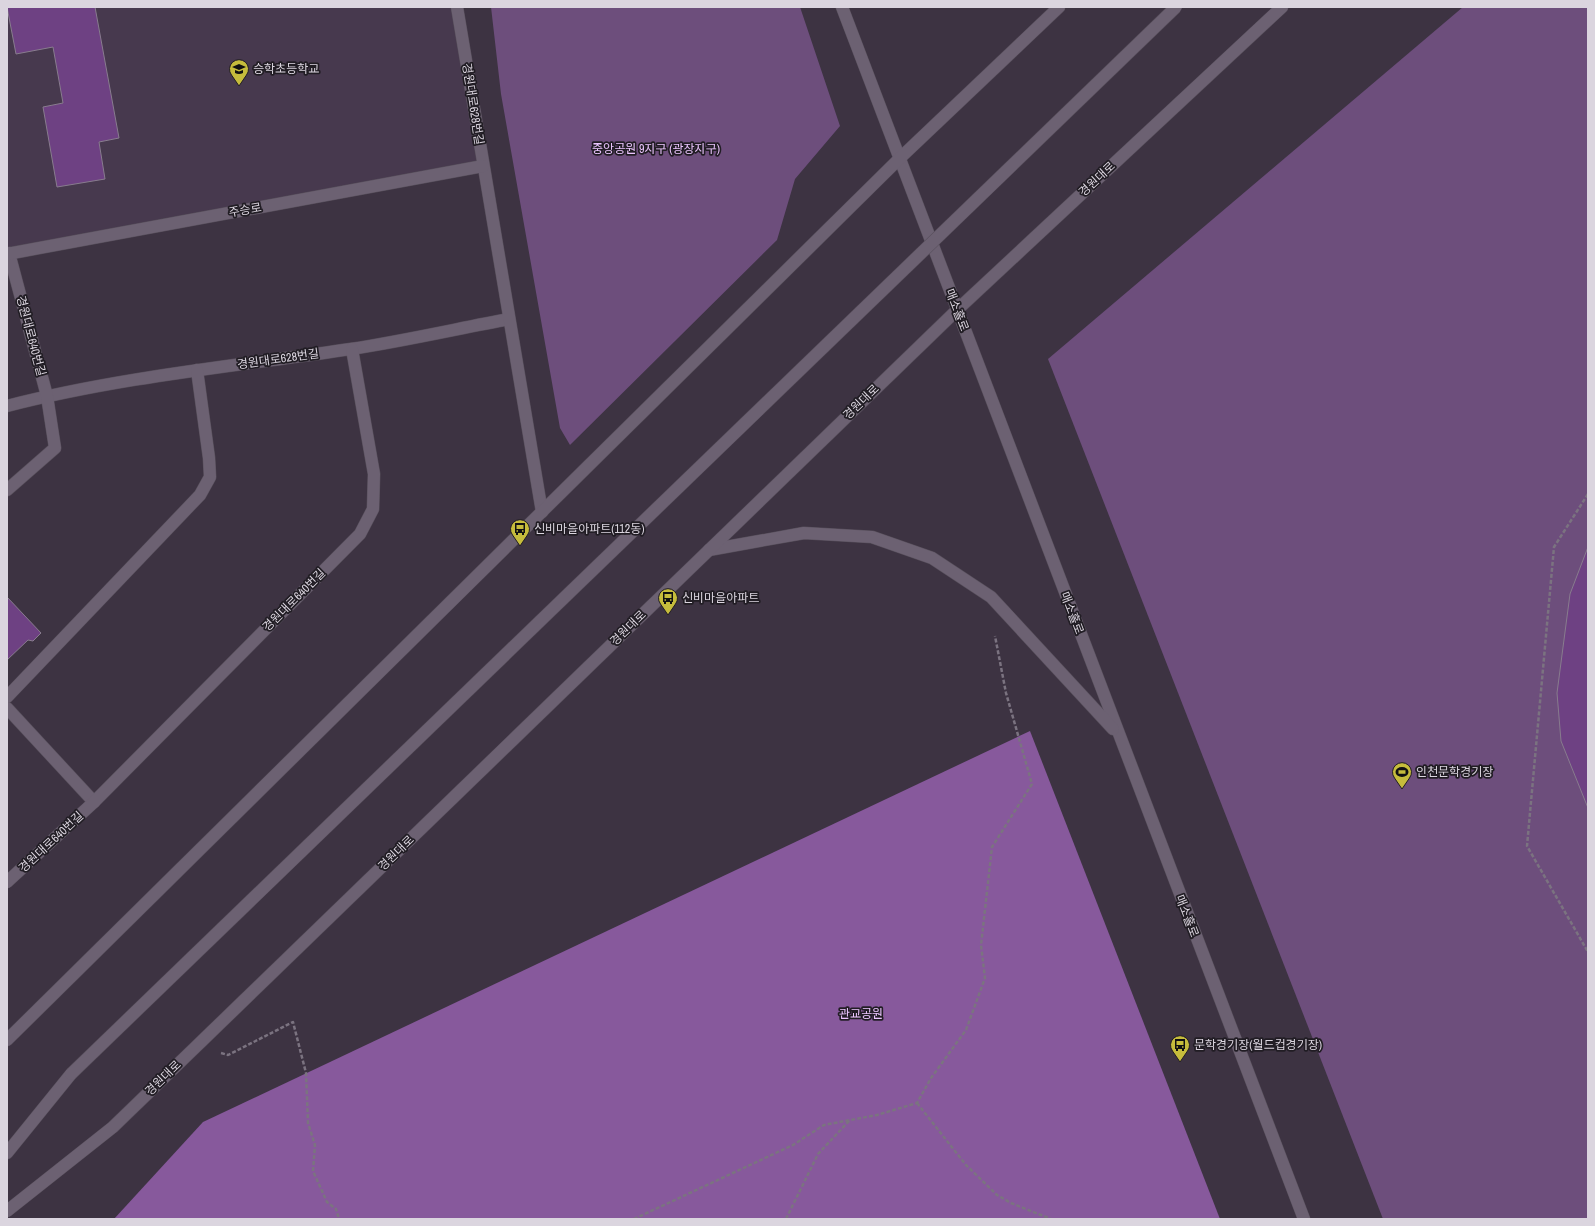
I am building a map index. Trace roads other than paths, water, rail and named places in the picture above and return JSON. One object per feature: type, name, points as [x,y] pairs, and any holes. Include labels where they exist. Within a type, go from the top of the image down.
[{"type":"main road","name":"경원대로628번길","points":[[458,7],[508,319],[542,512]]},
{"type":"main road","name":"매소홀로","points":[[842,7],[1117,733],[1304,1219]]},
{"type":"main road","points":[[7,1040],[899,159],[1059,7]]},
{"type":"main road","points":[[7,1153],[71,1074],[1176,7]]},
{"type":"main road","name":"경원대로","points":[[7,1211],[112,1126],[957,310],[1282,7]]},
{"type":"main road","name":"주승로","points":[[8,253],[483,166]]},
{"type":"main road","name":"경원대로640번길","points":[[7,490],[54,448],[47,396],[8,253]]},
{"type":"main road","name":"경원대로628번길","points":[[47,396],[197,370],[352,349],[508,319]]},
{"type":"main road","name":"경원대로640번길","points":[[7,882],[94,802],[360,534],[373,509],[374,474],[352,349]]},
{"type":"main road","points":[[7,697],[200,495],[210,477],[209,458],[197,370]]},
{"type":"main road","points":[[7,406],[47,396]]},
{"type":"main road","points":[[709,550],[804,533],[872,537],[932,558],[991,597],[1117,733]]},
{"type":"main road","name":"경원대로640번길","points":[[7,708],[94,802]]},
{"type":"place","name":"승학초등학교","points":[[239,86]]},
{"type":"place","name":"신비마을아파트(112동)","points":[[520,546]]},
{"type":"place","name":"신비마을아파트","points":[[668,615]]},
{"type":"place","name":"인천문학경기장","points":[[1402,789]]},
{"type":"place","name":"문학경기장(월드컵경기장)","points":[[1180,1062]]},
{"type":"park label","name":"중앙공원 9지구 (광장지구)","points":[[656,149]]},
{"type":"park label","name":"관교공원","points":[[861,1014]]}]
